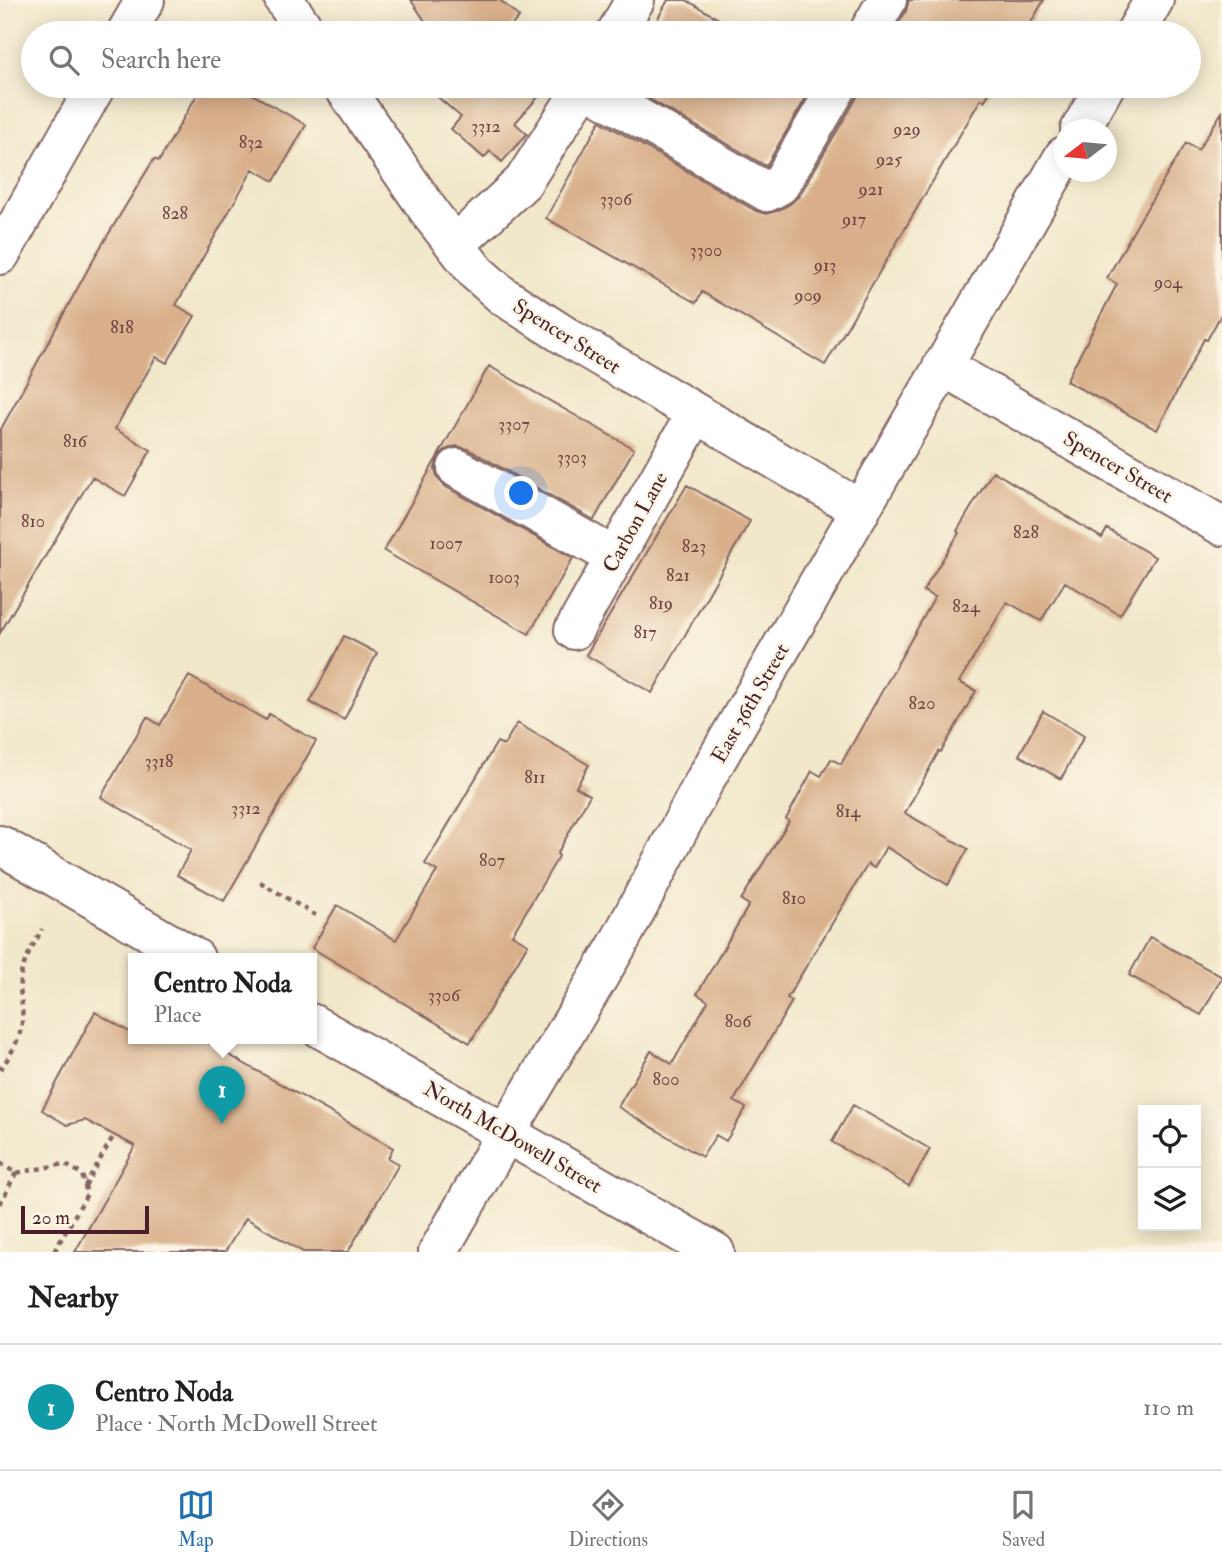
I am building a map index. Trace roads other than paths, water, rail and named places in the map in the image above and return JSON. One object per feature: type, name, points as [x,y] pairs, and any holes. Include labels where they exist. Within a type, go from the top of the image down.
[{"type":"street","points":[[133,21],[145,0]]},
{"type":"street","points":[[284,0],[299,21]]},
{"type":"street","points":[[623,21],[635,0]]},
{"type":"street","points":[[875,21],[887,0]]},
{"type":"street","points":[[1142,21],[1154,0]]},
{"type":"street","points":[[0,255],[89,98]]},
{"type":"street","name":"Spencer Street","points":[[351,98],[433,217],[477,273],[503,296],[570,339],[861,510]]},
{"type":"street","points":[[455,245],[523,182],[576,98]]},
{"type":"street","points":[[605,98],[766,192],[780,185],[831,98]]},
{"type":"street","points":[[1086,119],[1098,98]]},
{"type":"street","name":"East 36th Street","points":[[438,1252],[617,946],[705,780],[1054,175]]},
{"type":"street","name":"Spencer Street","points":[[942,366],[1222,526]]},
{"type":"street","name":"Carbon Lane","points":[[574,630],[696,413]]},
{"type":"street","points":[[457,468],[615,557]]},
{"type":"street","points":[[0,845],[186,953]]},
{"type":"street","name":"North McDowell Street","points":[[317,1026],[715,1252]]},
{"type":"place","name":"Centro Noda","points":[[222,1124]]}]
